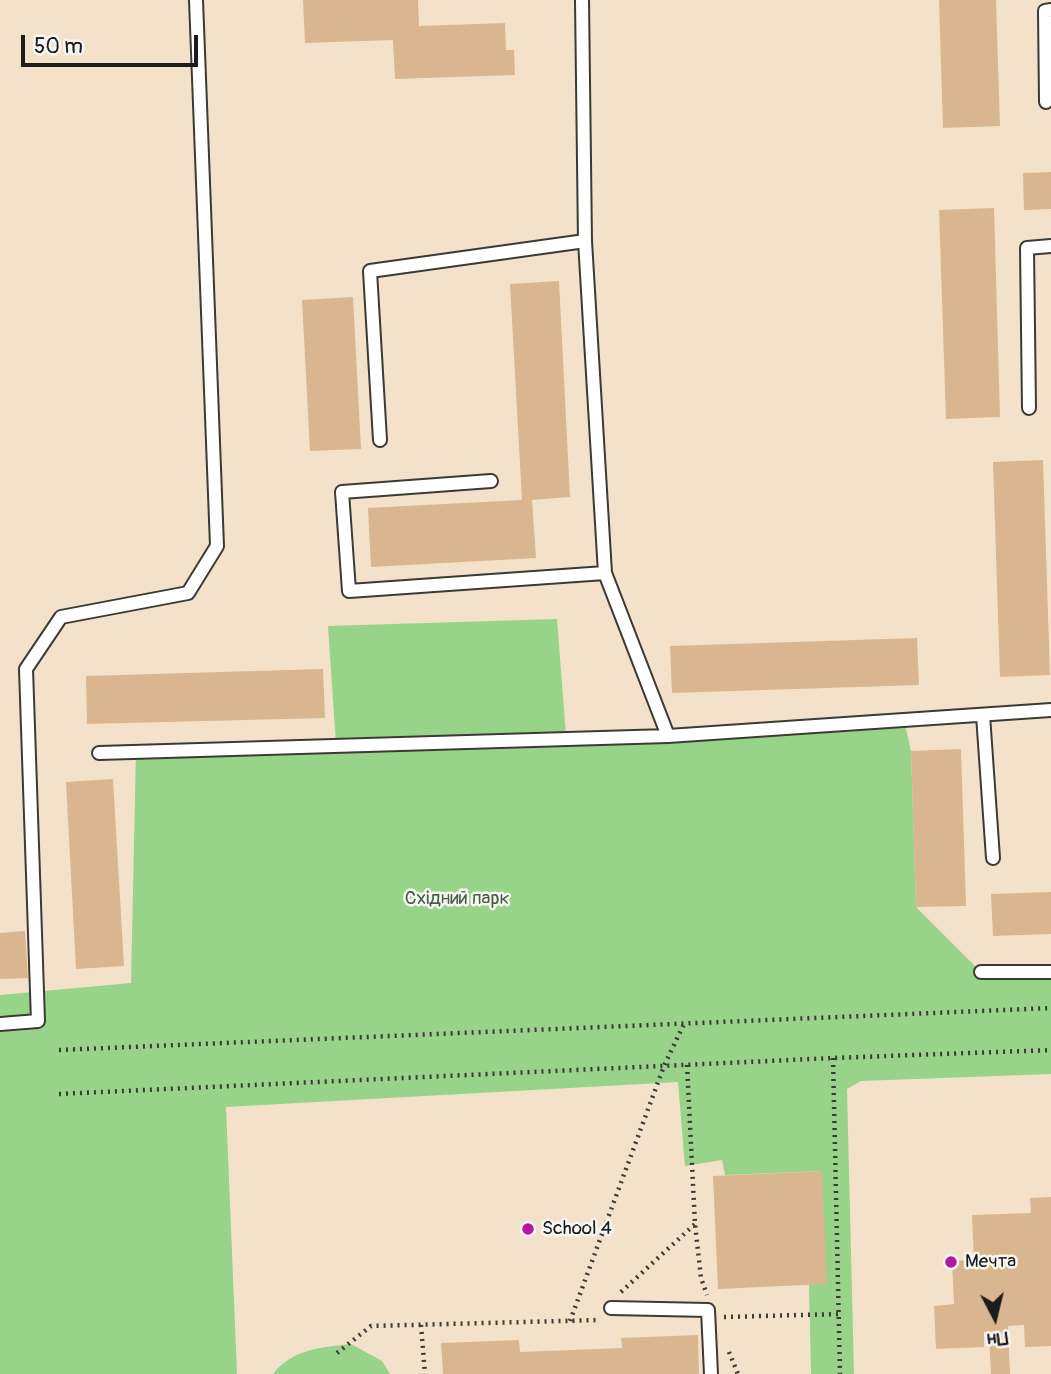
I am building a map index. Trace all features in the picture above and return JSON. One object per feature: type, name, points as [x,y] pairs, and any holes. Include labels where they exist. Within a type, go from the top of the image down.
[{"type":"lane","points":[[0,1024],[38,1021],[26,669],[61,617],[188,593],[217,546],[197,0]]},
{"type":"lane","points":[[582,0],[585,241],[605,573],[668,736]]},
{"type":"lane","points":[[1046,102],[1045,11],[1051,10]]},
{"type":"lane","points":[[380,440],[370,271],[585,241]]},
{"type":"lane","points":[[1029,408],[1027,248],[1051,246]]},
{"type":"lane","points":[[491,481],[342,492],[349,591],[605,573]]},
{"type":"lane","points":[[99,753],[668,736],[1051,710]]},
{"type":"lane","points":[[983,715],[993,858]]},
{"type":"lane","points":[[981,972],[1051,972]]},
{"type":"lane","points":[[605,1313],[708,1310],[711,1374]]},
{"type":"path","points":[[59,1050],[1051,1008]]},
{"type":"path","points":[[570,1321],[664,1066],[684,1024]]},
{"type":"path","points":[[59,1094],[1051,1050]]},
{"type":"path","points":[[834,1058],[840,1374]]},
{"type":"path","points":[[687,1065],[695,1224],[701,1278],[709,1304]]},
{"type":"path","points":[[619,1294],[695,1224]]},
{"type":"path","points":[[590,1320],[605,1313]]},
{"type":"path","points":[[337,1353],[371,1326],[590,1320],[605,1313]]},
{"type":"path","points":[[714,1317],[839,1314]]},
{"type":"path","points":[[421,1325],[425,1374]]},
{"type":"path","points":[[728,1351],[738,1374]]},
{"type":"green space","name":"Східний парк","points":[[557,619],[566,736],[904,720],[911,751],[916,907],[981,972],[1051,972],[1051,1074],[861,1081],[847,1089],[854,1374],[811,1374],[809,1285],[822,1171],[725,1175],[722,1160],[685,1166],[678,1082],[226,1107],[237,1374],[0,1374],[0,995],[131,983],[136,751],[336,744],[328,626]]},
{"type":"green space","points":[[351,1344],[382,1361],[390,1374],[273,1374],[289,1359],[299,1354],[319,1348]]},
{"type":"building","points":[[303,0],[418,0],[419,26],[505,23],[506,50],[514,50],[515,75],[395,79],[393,40],[305,43]]},
{"type":"building","points":[[939,0],[996,0],[1000,126],[943,128]]},
{"type":"building","points":[[1051,172],[1051,209],[1024,210],[1023,173]]},
{"type":"building","points":[[994,208],[1000,417],[946,419],[939,210]]},
{"type":"building","points":[[559,281],[570,497],[532,500],[536,558],[371,567],[368,508],[522,500],[510,284]]},
{"type":"building","points":[[353,297],[361,449],[310,451],[302,300]]},
{"type":"building","points":[[1043,460],[1050,675],[1000,677],[993,462]]},
{"type":"building","points":[[917,638],[919,685],[672,693],[670,646]]},
{"type":"building","points":[[323,669],[325,718],[87,724],[86,676]]},
{"type":"building","points":[[961,749],[966,906],[916,907],[911,751]]},
{"type":"building","points":[[113,779],[124,966],[76,969],[66,782]]},
{"type":"building","points":[[1051,892],[1051,934],[993,936],[991,894]]},
{"type":"building","points":[[25,931],[28,978],[0,979],[0,933]]},
{"type":"building","points":[[822,1171],[827,1284],[718,1289],[713,1176]]},
{"type":"building","points":[[1051,1197],[1051,1346],[1025,1347],[1024,1325],[1008,1326],[1010,1374],[991,1374],[989,1332],[984,1332],[984,1347],[936,1349],[934,1306],[954,1304],[952,1261],[974,1260],[972,1215],[1031,1213],[1030,1198]]},
{"type":"building","points":[[698,1335],[699,1374],[443,1374],[441,1343],[519,1340],[520,1352],[622,1348],[621,1338]]},
{"type":"place","name":"School 4","points":[[528,1229]]},
{"type":"place","name":"Мечта","points":[[951,1262]]}]
